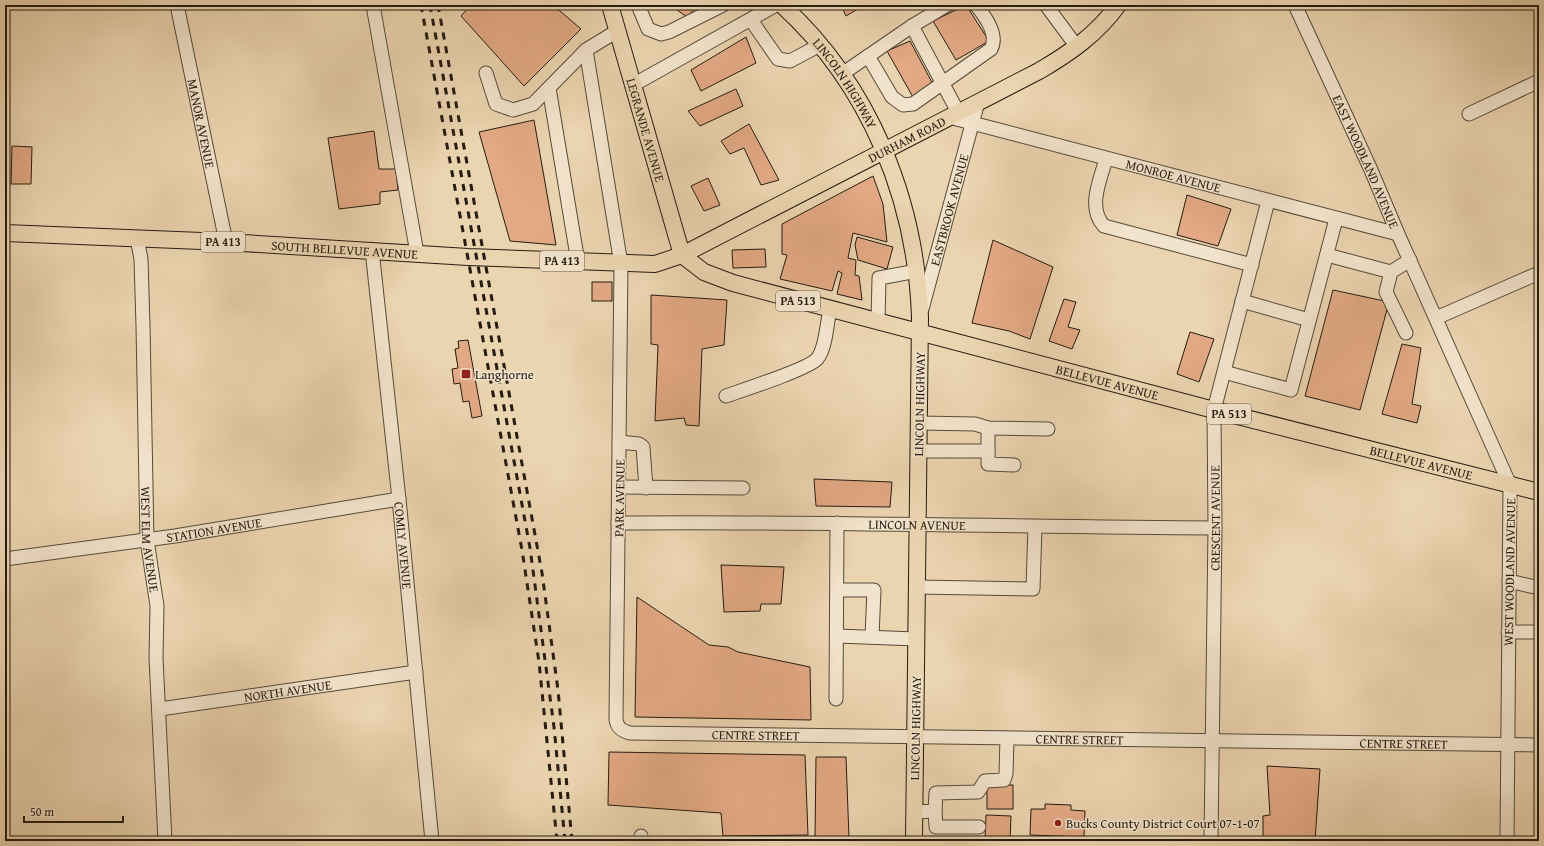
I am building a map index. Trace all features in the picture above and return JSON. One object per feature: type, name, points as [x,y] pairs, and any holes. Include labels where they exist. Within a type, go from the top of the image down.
[{"type":"main road","name":"LEGRANDE AVENUE","points":[[610,5],[682,255]]},
{"type":"main road","name":"LINCOLN HIGHWAY","points":[[782,5],[820,45],[842,74],[866,112],[885,150],[908,222],[917,271],[920,325],[914,841]]},
{"type":"main road","name":"DURHAM ROAD","points":[[682,255],[1039,71],[1077,48],[1094,34],[1118,5]]},
{"type":"main road","name":"SOUTH BELLEVUE AVENUE","points":[[5,233],[226,242],[621,264],[655,264],[682,255]]},
{"type":"main road","name":"BELLEVUE AVENUE","points":[[682,255],[704,272],[718,278],[830,309],[878,322],[920,325],[1214,410],[1539,492]]},
{"type":"street","name":"MANOR AVENUE","points":[[177,5],[226,242]]},
{"type":"street","points":[[638,5],[648,29],[652,32],[661,34],[669,32],[723,5]]},
{"type":"street","points":[[633,85],[776,5]]},
{"type":"street","points":[[842,74],[912,26],[947,5]]},
{"type":"street","points":[[868,56],[892,97],[903,106],[913,104],[987,52],[994,43],[993,34],[976,5]]},
{"type":"street","points":[[1046,5],[1077,48]]},
{"type":"street","name":"EAST WOODLAND AVENUE","points":[[1295,5],[1371,170],[1436,318]]},
{"type":"street","points":[[374,11],[417,253]]},
{"type":"street","points":[[751,20],[778,59],[790,61],[820,45]]},
{"type":"street","points":[[912,26],[944,83],[954,115]]},
{"type":"street","points":[[486,73],[496,104],[513,110],[533,104],[586,50],[617,31]]},
{"type":"street","name":"PARK AVENUE","points":[[586,50],[621,264],[616,719],[617,724],[622,730]]},
{"type":"street","points":[[1469,114],[1539,81]]},
{"type":"street","points":[[549,88],[578,262]]},
{"type":"street","name":"EASTBROOK AVENUE","points":[[920,325],[978,102]]},
{"type":"street","name":"MONROE AVENUE","points":[[954,115],[972,123],[1106,159],[1268,202],[1398,234]]},
{"type":"street","points":[[1106,159],[1097,191],[1095,208],[1098,220],[1104,226],[1252,265]]},
{"type":"street","name":"CRESCENT AVENUE","points":[[1211,841],[1216,528],[1214,410],[1268,202]]},
{"type":"street","points":[[1224,372],[1291,390],[1336,219]]},
{"type":"street","name":"WEST ELM AVENUE","points":[[137,238],[141,259],[143,318],[147,540],[157,606],[156,658],[160,709],[165,841]]},
{"type":"street","name":"COMLY AVENUE","points":[[372,250],[399,499],[432,841]]},
{"type":"street","points":[[1327,255],[1391,272]]},
{"type":"street","points":[[1406,334],[1386,292],[1391,272],[1410,260]]},
{"type":"street","points":[[878,322],[879,278],[917,271]]},
{"type":"street","points":[[1436,318],[1539,273]]},
{"type":"street","points":[[1242,301],[1309,320]]},
{"type":"street","points":[[726,396],[797,370],[817,359],[822,351],[830,309]]},
{"type":"street","name":"WEST WOODLAND AVENUE","points":[[1436,318],[1510,484],[1507,841]]},
{"type":"street","points":[[919,423],[974,424],[988,428],[1048,429]]},
{"type":"street","points":[[988,428],[988,464],[1014,465]]},
{"type":"street","points":[[619,442],[639,444],[643,447],[646,488]]},
{"type":"street","points":[[918,451],[988,451]]},
{"type":"street","points":[[619,487],[743,488]]},
{"type":"street","name":"STATION AVENUE","points":[[5,559],[147,540],[399,499]]},
{"type":"street","name":"LINCOLN AVENUE","points":[[618,523],[837,523],[1035,527],[1216,528]]},
{"type":"street","points":[[836,699],[837,523]]},
{"type":"street","points":[[917,587],[1033,589],[1035,527]]},
{"type":"street","points":[[1509,581],[1539,588]]},
{"type":"street","points":[[837,590],[874,590],[872,637]]},
{"type":"street","points":[[1508,632],[1539,632]]},
{"type":"street","points":[[837,636],[916,639]]},
{"type":"street","name":"NORTH AVENUE","points":[[160,709],[416,672]]},
{"type":"street","name":"CENTRE STREET","points":[[622,730],[630,733],[1539,745]]},
{"type":"street","points":[[979,827],[936,827],[936,793],[978,792],[985,781],[1004,780],[1006,774],[1007,738]]},
{"type":"street","points":[[914,812],[935,811]]},
{"type":"building","points":[[471,5],[553,5],[581,29],[524,86],[461,16]]},
{"type":"building","points":[[670,5],[698,5],[687,17]]},
{"type":"building","points":[[841,5],[865,5],[846,16]]},
{"type":"building","points":[[966,5],[989,41],[956,60],[933,21]]},
{"type":"building","points":[[746,37],[756,63],[701,91],[691,70]]},
{"type":"building","points":[[910,41],[935,88],[914,99],[887,51]]},
{"type":"building","points":[[736,89],[743,106],[700,126],[688,111]]},
{"type":"building","points":[[534,120],[556,245],[510,241],[479,132]]},
{"type":"building","points":[[749,124],[779,180],[761,185],[744,148],[730,154],[721,141]]},
{"type":"building","points":[[374,131],[379,169],[396,169],[398,190],[380,192],[380,204],[339,209],[328,138]]},
{"type":"building","points":[[12,146],[32,147],[31,184],[11,184]]},
{"type":"building","points":[[873,176],[883,204],[887,242],[853,233],[848,258],[856,260],[855,275],[859,276],[862,300],[837,294],[842,273],[838,271],[832,291],[780,279],[787,255],[782,254],[782,224]]},
{"type":"building","points":[[708,178],[720,205],[704,211],[691,186]]},
{"type":"building","points":[[1187,195],[1231,209],[1218,246],[1177,235]]},
{"type":"building","points":[[857,237],[893,247],[887,269],[858,260],[855,245]]},
{"type":"building","points":[[993,240],[1053,267],[1030,339],[1009,331],[972,323]]},
{"type":"building","points":[[765,249],[766,267],[733,268],[732,250]]},
{"type":"building","points":[[592,282],[612,282],[612,301],[592,301]]},
{"type":"building","points":[[1333,290],[1389,302],[1360,410],[1305,396]]},
{"type":"building","points":[[651,295],[727,300],[724,345],[702,349],[699,426],[686,425],[684,418],[655,421],[658,345],[651,344]]},
{"type":"building","points":[[1064,299],[1076,302],[1068,327],[1080,330],[1072,349],[1049,341]]},
{"type":"building","points":[[1190,332],[1214,339],[1199,382],[1177,374]]},
{"type":"building","points":[[468,340],[482,416],[472,418],[469,401],[463,402],[460,383],[454,384],[452,369],[458,368],[455,349],[459,348],[458,341]]},
{"type":"building","points":[[1402,344],[1421,348],[1412,404],[1421,406],[1417,423],[1382,414]]},
{"type":"building","points":[[814,479],[892,482],[890,507],[816,506]]},
{"type":"building","points":[[721,565],[784,567],[781,604],[761,604],[760,611],[724,612]]},
{"type":"building","points":[[637,597],[709,645],[728,647],[738,652],[810,667],[811,720],[635,717]]},
{"type":"building","points":[[609,752],[805,755],[808,835],[723,836],[721,813],[608,805]]},
{"type":"building","points":[[816,757],[846,757],[849,838],[815,839]]},
{"type":"building","points":[[1267,766],[1320,769],[1315,841],[1263,841],[1263,816],[1270,815]]},
{"type":"building","points":[[987,785],[1013,785],[1013,809],[987,809]]},
{"type":"building","name":"Bucks County District Court 07-1-07","points":[[1045,804],[1071,805],[1071,810],[1085,811],[1084,837],[1030,835],[1031,809],[1045,809]]},
{"type":"building","points":[[986,815],[1011,816],[1010,840],[985,839]]},
{"type":"railway","points":[[421,5],[522,550],[539,662],[557,841]]},
{"type":"railway","points":[[430,5],[530,548],[554,727],[565,841]]},
{"type":"railway","points":[[438,5],[542,573],[558,690],[572,841]]},
{"type":"place","name":"Langhorne","points":[[466,374]]},
{"type":"place","name":"Bucks County District Court 07-1-07","points":[[1058,823]]}]
